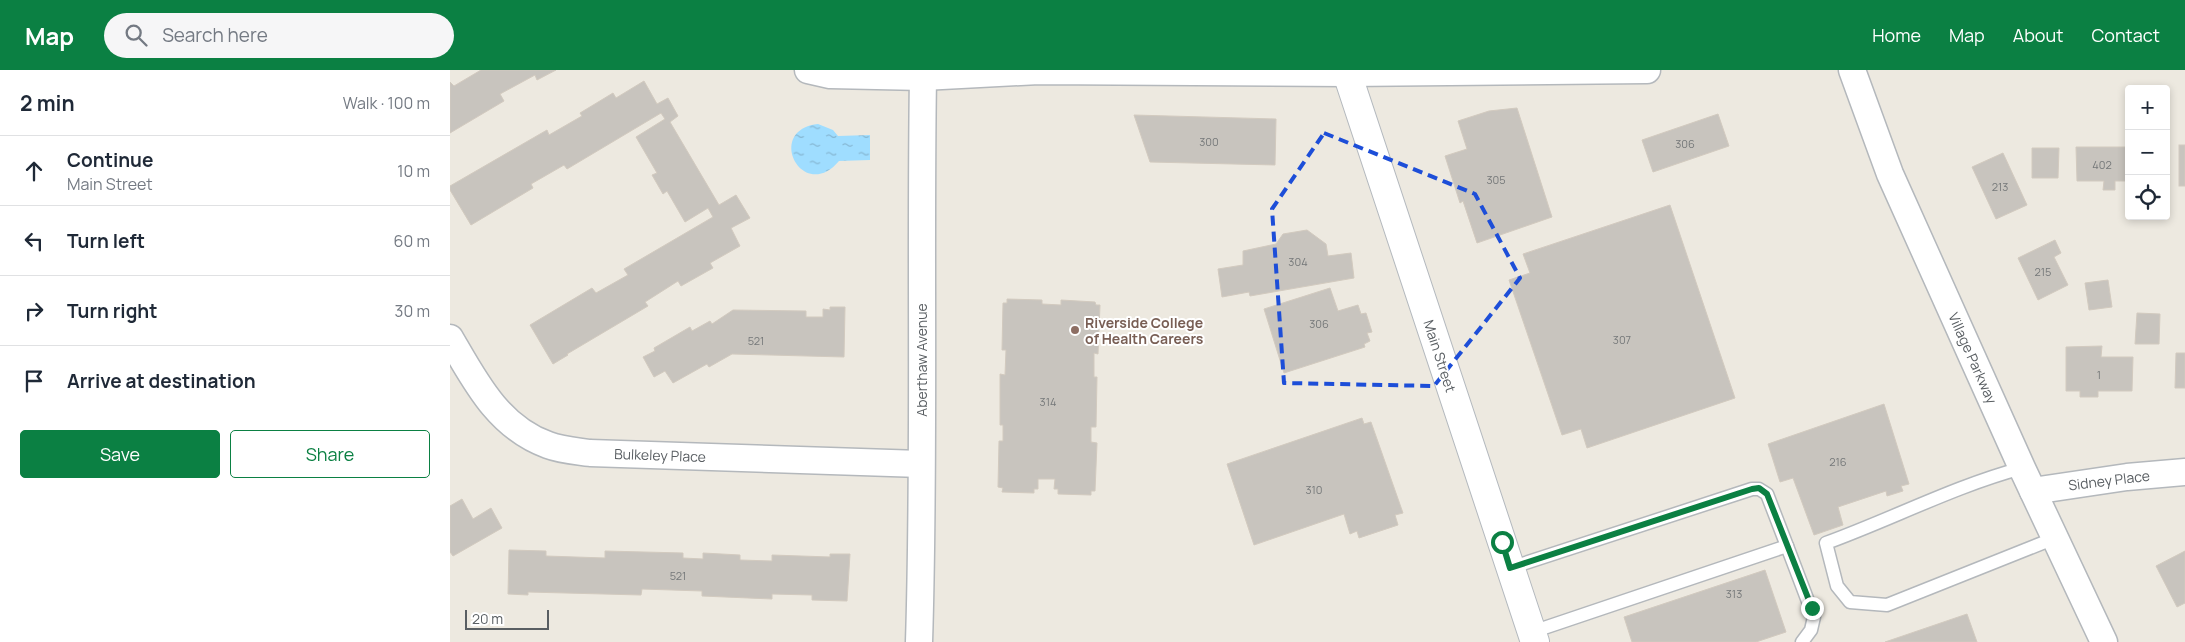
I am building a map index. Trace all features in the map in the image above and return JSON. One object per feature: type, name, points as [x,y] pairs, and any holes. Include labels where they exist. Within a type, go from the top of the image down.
[{"type":"main road","name":"Main Street","points":[[1347,72],[1533,637]]},
{"type":"street","points":[[808,70],[830,76],[923,77],[1039,71],[1347,72],[1647,70]]},
{"type":"street","name":"Village Parkway","points":[[1852,70],[1890,174],[2054,538],[2104,642]]},
{"type":"street","name":"Aberthaw Avenue","points":[[919,642],[923,77]]},
{"type":"street","name":"Bulkeley Place","points":[[450,338],[488,400],[505,419],[525,434],[548,445],[590,453],[921,464]]},
{"type":"street","name":"Sidney Place","points":[[2028,479],[2126,477],[2185,472]]},
{"type":"lane","points":[[2028,479],[1984,478],[1826,543],[1837,586],[1850,602],[1887,605],[2054,538]]},
{"type":"lane","points":[[1510,568],[1759,488],[1767,494],[1814,617],[1811,630],[1802,642]]},
{"type":"lane","points":[[1533,637],[1787,546]]},
{"type":"highlighted area","points":[[1324,133],[1475,194],[1520,278],[1434,386],[1284,383],[1272,209]]},
{"type":"water","points":[[818,124],[833,130],[838,136],[870,135],[870,160],[839,161],[826,172],[813,174],[802,170],[795,161],[791,150],[793,138],[802,129]]},
{"type":"building","points":[[481,70],[556,70],[537,80],[535,75],[500,94],[504,101],[450,133],[450,82],[454,86]]},
{"type":"building","points":[[644,81],[657,104],[668,98],[678,116],[670,122],[719,205],[736,195],[750,218],[731,228],[740,246],[710,263],[713,268],[681,286],[678,281],[645,302],[648,306],[553,364],[530,325],[592,288],[596,293],[628,275],[624,269],[713,217],[708,208],[685,222],[667,191],[663,194],[652,175],[657,173],[636,137],[665,119],[661,113],[567,169],[564,165],[531,184],[533,188],[471,225],[450,190],[450,186],[547,130],[549,135],[582,116],[580,113],[613,93],[616,98]]},
{"type":"building","points":[[1517,108],[1552,217],[1477,243],[1463,201],[1460,203],[1445,156],[1467,149],[1458,121],[1489,111]]},
{"type":"building","points":[[1718,114],[1729,146],[1653,172],[1642,140]]},
{"type":"building","points":[[1134,115],[1276,119],[1275,165],[1150,162]]},
{"type":"building","points":[[2179,145],[2185,145],[2185,186],[2179,186]]},
{"type":"building","points":[[2076,147],[2125,147],[2125,181],[2115,181],[2115,190],[2103,190],[2104,181],[2077,181]]},
{"type":"building","points":[[2032,148],[2059,148],[2058,178],[2032,178]]},
{"type":"building","points":[[2003,153],[2027,205],[1996,219],[1972,167]]},
{"type":"building","points":[[1670,205],[1735,398],[1587,448],[1581,429],[1562,435],[1509,280],[1530,273],[1523,254]]},
{"type":"building","points":[[1307,230],[1326,244],[1328,256],[1351,253],[1354,278],[1250,296],[1249,292],[1222,297],[1218,269],[1243,265],[1243,251],[1276,244],[1283,234]]},
{"type":"building","points":[[2055,240],[2061,253],[2054,257],[2068,285],[2038,300],[2018,258]]},
{"type":"building","points":[[2108,280],[2112,307],[2089,310],[2085,283]]},
{"type":"building","points":[[1330,288],[1338,311],[1358,305],[1361,314],[1366,313],[1372,332],[1367,333],[1370,341],[1364,344],[1365,347],[1284,373],[1264,309]]},
{"type":"building","points":[[1007,299],[1042,300],[1042,304],[1061,305],[1061,300],[1095,302],[1096,305],[1100,305],[1098,354],[1094,353],[1094,377],[1097,377],[1096,427],[1091,427],[1091,442],[1097,443],[1095,491],[1091,491],[1091,495],[1058,494],[1058,489],[1054,489],[1055,479],[1038,479],[1038,489],[1034,489],[1034,493],[1002,492],[1003,488],[998,487],[999,441],[1003,441],[1003,425],[1000,425],[1000,374],[1005,375],[1006,350],[1002,350],[1003,303],[1007,303]]},
{"type":"building","points":[[830,307],[845,307],[844,357],[732,354],[709,367],[707,364],[673,383],[665,371],[654,377],[643,357],[655,351],[654,348],[690,327],[692,331],[710,321],[712,324],[733,310],[806,311],[806,317],[823,317],[823,309],[830,310]]},
{"type":"building","points":[[2137,313],[2160,314],[2159,344],[2135,344]]},
{"type":"building","points":[[2102,346],[2101,357],[2133,357],[2132,391],[2098,391],[2098,397],[2080,397],[2080,391],[2066,391],[2066,347]]},
{"type":"building","points":[[2176,353],[2185,353],[2185,388],[2175,388]]},
{"type":"building","points":[[1884,404],[1909,484],[1901,486],[1903,491],[1887,496],[1886,491],[1838,507],[1843,525],[1814,535],[1793,478],[1780,482],[1768,444]]},
{"type":"building","points":[[1362,418],[1364,424],[1371,422],[1403,513],[1395,515],[1398,525],[1359,538],[1357,531],[1350,534],[1344,514],[1254,545],[1227,464]]},
{"type":"building","points":[[462,499],[473,519],[491,508],[502,528],[453,556],[450,552],[450,506]]},
{"type":"building","points":[[509,550],[546,551],[546,556],[605,558],[605,551],[683,553],[683,558],[703,559],[703,553],[740,555],[740,560],[772,561],[772,555],[830,557],[830,554],[850,554],[847,601],[812,600],[812,595],[772,594],[772,599],[702,596],[702,591],[642,589],[641,595],[528,592],[528,595],[508,594]]},
{"type":"building","points":[[2185,551],[2185,603],[2177,607],[2156,566]]},
{"type":"building","points":[[1765,570],[1786,632],[1756,642],[1632,642],[1624,617]]},
{"type":"building","points":[[1967,614],[1977,642],[1885,642]]},
{"type":"place","name":"Riverside College of Health Careers","points":[[1075,330]]},
{"type":"route","points":[[1502,542],[1510,568],[1759,488],[1767,494],[1812,608]]}]
